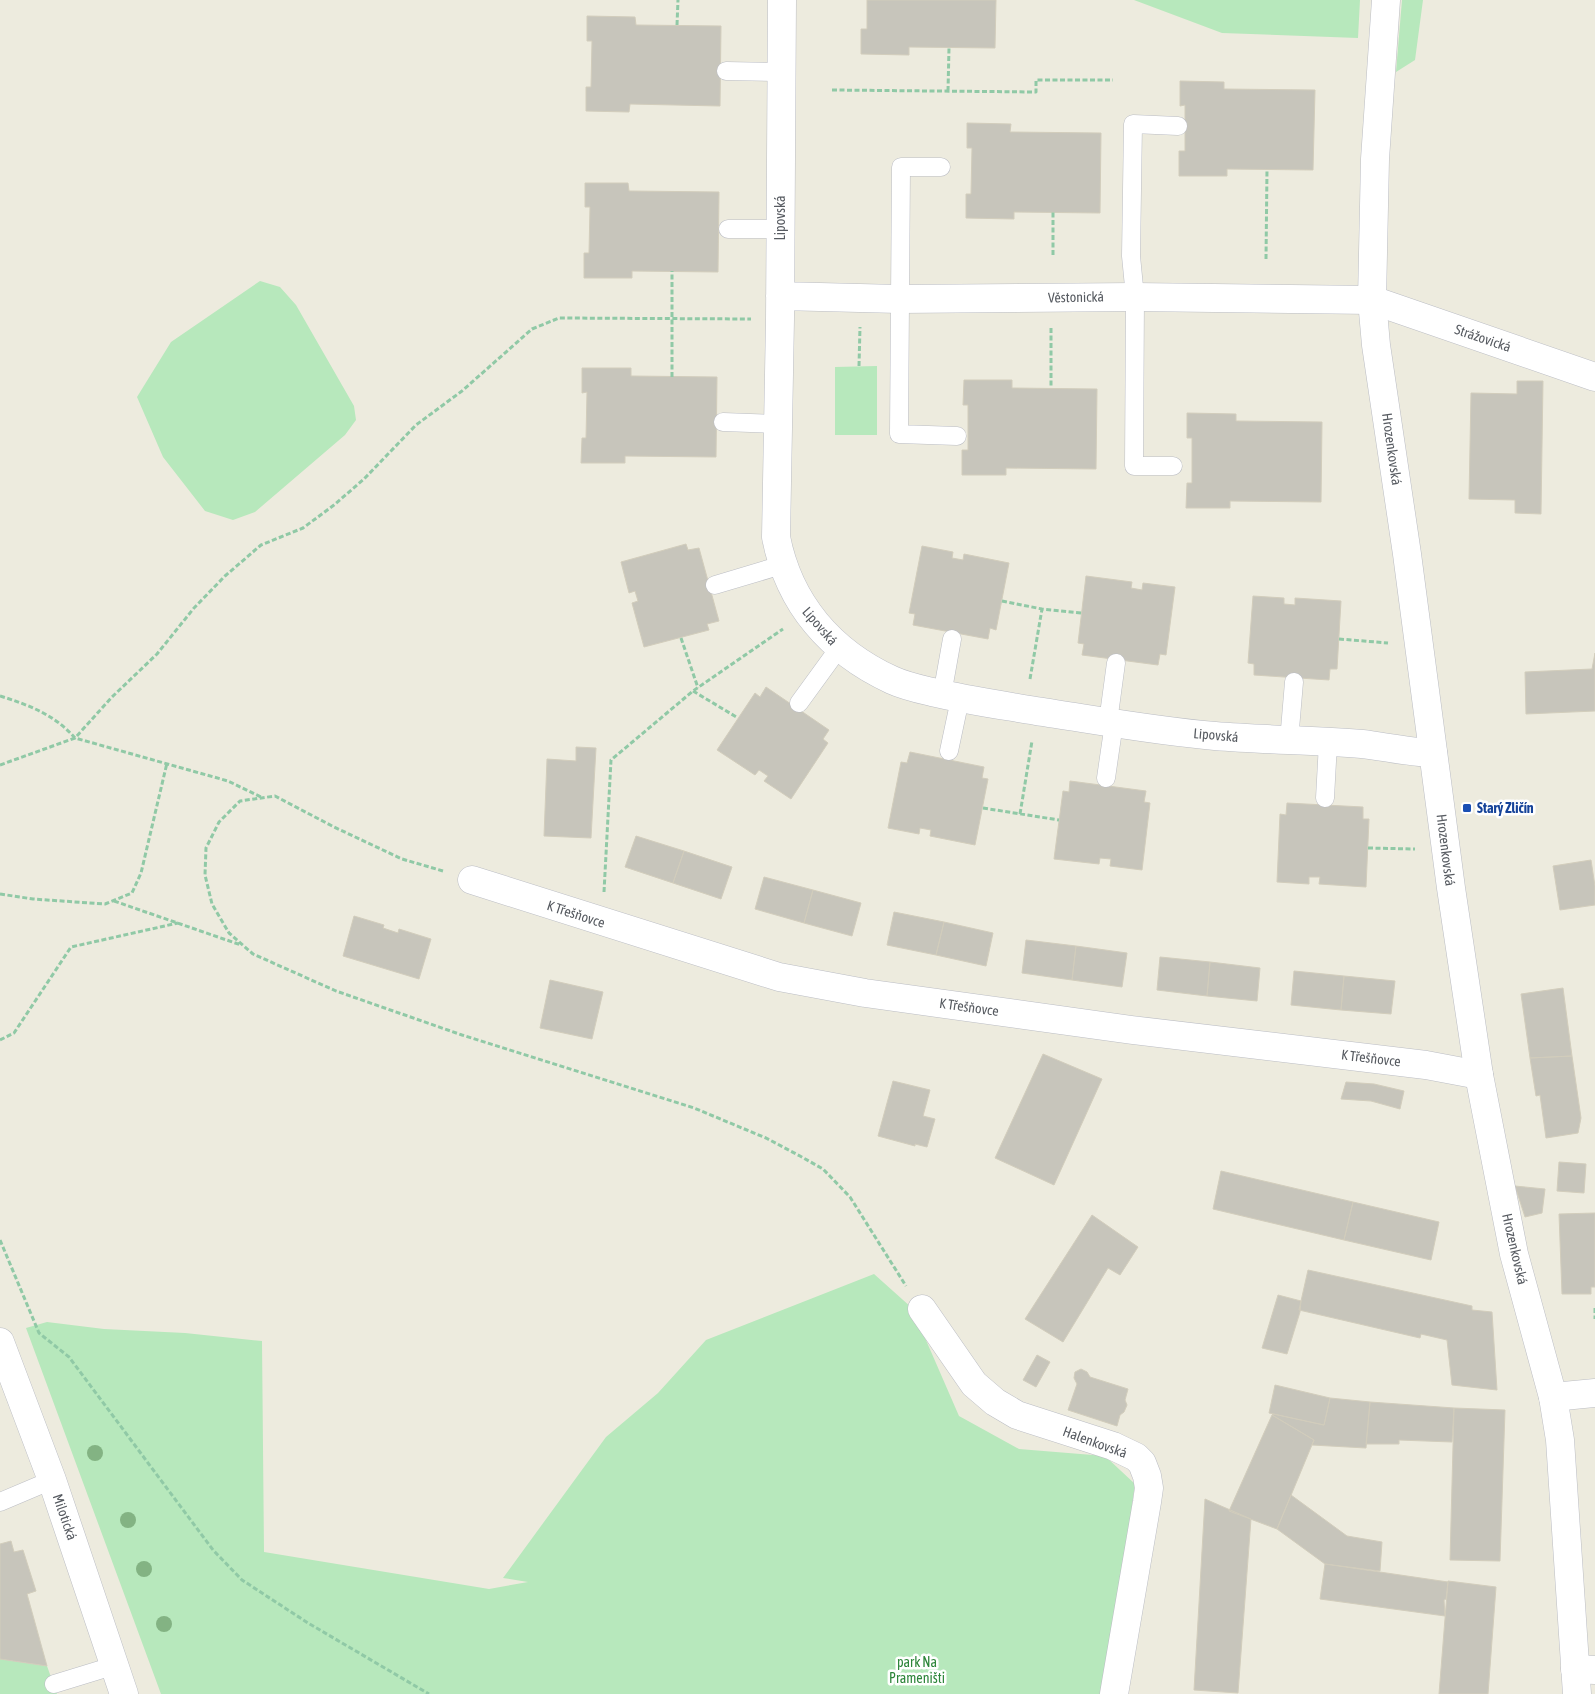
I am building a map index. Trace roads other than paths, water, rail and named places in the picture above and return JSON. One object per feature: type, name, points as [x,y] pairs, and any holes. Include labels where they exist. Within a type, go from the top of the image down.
[{"type":"street","name":"Lipovská","points":[[782,0],[776,537],[782,565],[796,596],[807,612],[839,648],[893,680],[951,697],[1111,723],[1214,736],[1362,744],[1434,753]]},
{"type":"street","name":"Hrozenkovská","points":[[1386,0],[1375,159],[1372,300],[1376,345],[1407,554],[1451,888],[1479,1075],[1514,1254],[1553,1397],[1560,1440],[1582,1678]]},
{"type":"street","name":"Věstonická","points":[[780,296],[899,299],[1135,297],[1372,300]]},
{"type":"street","name":"Strážovická","points":[[1372,300],[1595,377]]},
{"type":"street","name":"K Třešňovce","points":[[472,880],[779,977],[865,993],[1132,1030],[1426,1065],[1479,1075]]},
{"type":"street","name":"Halenkovská","points":[[922,1309],[974,1384],[995,1402],[1017,1415],[1113,1446],[1142,1462],[1149,1488],[1114,1694]]},
{"type":"street","name":"Milotická","points":[[0,1342],[52,1480],[116,1665],[124,1694]]},
{"type":"street","points":[[1553,1397],[1595,1393]]},
{"type":"lane","points":[[726,71],[780,72]]},
{"type":"lane","points":[[1173,466],[1134,466],[1135,297],[1131,256],[1133,124],[1178,126]]},
{"type":"lane","points":[[942,167],[901,167],[899,434],[957,436]]},
{"type":"lane","points":[[728,229],[779,229]]},
{"type":"lane","points":[[723,422],[778,424]]},
{"type":"lane","points":[[714,584],[782,565]]},
{"type":"lane","points":[[949,751],[952,639]]},
{"type":"lane","points":[[799,704],[839,648]]},
{"type":"lane","points":[[1106,778],[1116,663]]},
{"type":"lane","points":[[1290,741],[1294,682]]},
{"type":"lane","points":[[1325,798],[1328,743]]},
{"type":"lane","points":[[0,1502],[52,1480]]},
{"type":"lane","points":[[54,1684],[116,1665]]},
{"type":"place","name":"Starý Zličín","points":[[1467,808]]},
{"type":"park label","name":"park Na Prameništi","points":[[917,1670]]}]
